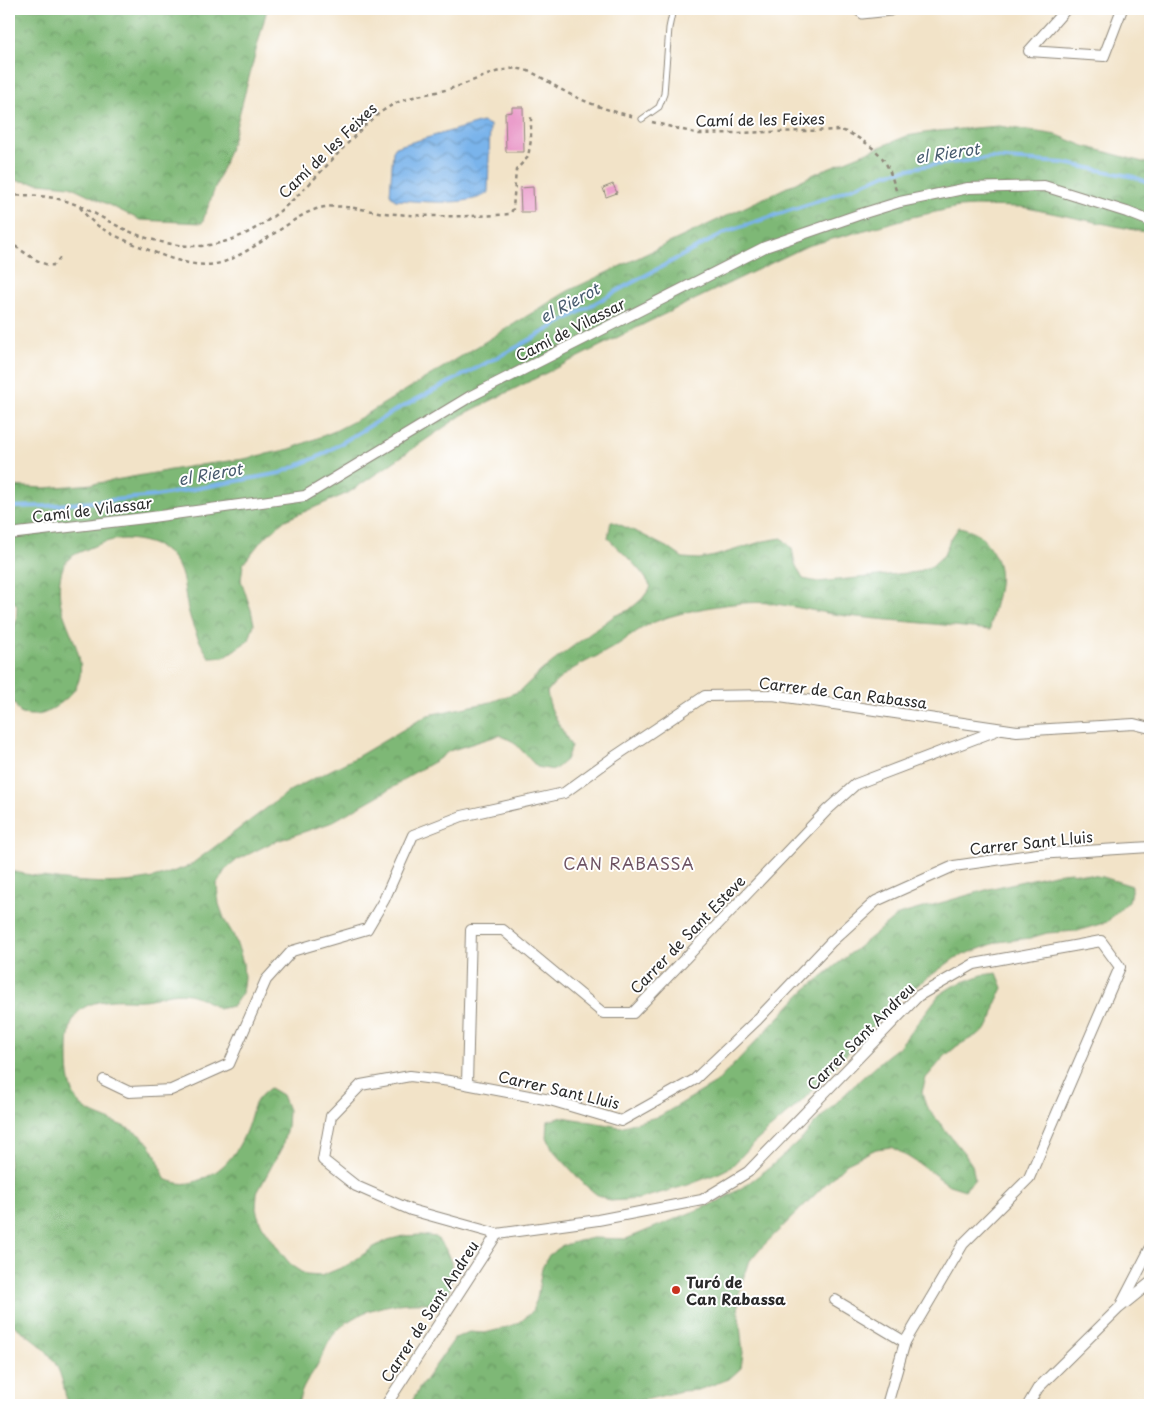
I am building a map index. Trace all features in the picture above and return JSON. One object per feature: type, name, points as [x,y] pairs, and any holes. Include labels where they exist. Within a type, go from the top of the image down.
[{"type":"street","points":[[1066,9],[1029,51],[1104,56],[1122,9]]},
{"type":"street","name":"Camí de Vilassar","points":[[9,534],[146,518],[305,496],[471,396],[765,247],[900,202],[968,188],[1044,186],[1150,221]]},
{"type":"street","name":"Carrer de Can Rabassa","points":[[104,1080],[129,1092],[171,1090],[229,1064],[266,980],[292,951],[367,929],[384,900],[413,835],[462,816],[564,793],[610,759],[705,696],[773,695],[1017,731],[1134,724],[1150,728]]},
{"type":"street","name":"Carrer de Sant Esteve","points":[[467,1084],[470,930],[503,930],[603,1013],[633,1012],[820,817],[856,784],[1001,729]]},
{"type":"street","name":"Carrer Sant Lluis","points":[[497,1234],[412,1210],[356,1186],[323,1160],[331,1116],[360,1085],[410,1076],[467,1084],[550,1100],[620,1120],[694,1080],[756,1020],[831,942],[876,901],[954,866],[1037,854],[1150,847]]},
{"type":"street","name":"Carrer Sant Andreu","points":[[497,1234],[598,1220],[702,1200],[748,1172],[918,996],[974,964],[1101,941],[1120,966],[1029,1178],[963,1244],[905,1342],[887,1405]]},
{"type":"street","name":"Carrer de Sant Andreu","points":[[386,1405],[497,1234]]},
{"type":"street","points":[[1119,1308],[1150,1249]]},
{"type":"street","points":[[1028,1405],[1038,1388],[1119,1308],[1150,1283]]},
{"type":"street","points":[[835,1300],[905,1342]]},
{"type":"lane","points":[[642,118],[659,107],[664,94],[669,28],[673,9]]},
{"type":"lane","points":[[852,9],[862,16],[891,13],[892,9]]},
{"type":"path","name":"Camí de les Feixes","points":[[9,196],[45,197],[72,202],[126,230],[146,238],[170,243],[205,246],[229,240],[259,227],[277,214],[370,120],[394,103],[406,98],[449,89],[512,68],[524,69],[588,103],[699,134],[840,130],[856,136],[883,159],[898,194]]},
{"type":"path","points":[[79,206],[86,218],[115,236],[150,250],[201,265],[217,264],[237,256],[311,210],[326,207],[345,207],[396,214],[491,216],[510,214],[513,209],[516,170],[528,157],[532,140],[531,116]]},
{"type":"path","points":[[9,242],[41,262],[50,265],[55,264],[61,256]]},
{"type":"green space","points":[[9,9],[267,9],[232,142],[202,223],[140,220],[70,186],[9,180]]},
{"type":"green space","points":[[999,126],[1057,135],[1084,146],[1150,164],[1150,233],[1022,207],[976,206],[959,207],[912,217],[807,246],[650,321],[462,415],[348,493],[285,520],[262,540],[243,564],[241,580],[254,624],[249,640],[224,657],[209,657],[202,646],[190,615],[181,572],[175,561],[165,551],[153,544],[125,539],[105,542],[75,555],[65,563],[60,579],[59,592],[65,618],[79,656],[79,680],[73,691],[62,702],[39,715],[21,714],[9,695],[9,644],[16,621],[17,606],[9,596],[9,486],[45,488],[93,484],[244,459],[290,449],[335,431],[362,417],[568,291],[823,170],[907,136],[937,131]]},
{"type":"green space","points":[[611,521],[639,533],[683,558],[699,559],[715,556],[764,541],[782,538],[792,549],[795,564],[803,579],[818,582],[917,572],[932,566],[944,555],[950,540],[959,527],[965,528],[974,531],[983,539],[996,558],[999,568],[999,588],[990,630],[847,616],[769,603],[725,605],[662,619],[645,626],[617,645],[569,671],[547,692],[553,713],[571,746],[566,760],[554,770],[537,767],[514,742],[500,735],[449,751],[397,785],[330,823],[271,843],[237,860],[225,870],[217,884],[219,904],[225,921],[233,934],[243,963],[242,993],[233,1006],[218,1009],[193,995],[180,993],[146,1000],[99,1002],[88,1005],[80,1010],[74,1017],[71,1025],[68,1046],[68,1070],[76,1099],[90,1112],[129,1129],[145,1139],[155,1154],[165,1179],[183,1184],[197,1181],[210,1175],[224,1165],[244,1136],[256,1102],[270,1088],[282,1095],[288,1110],[287,1128],[282,1147],[257,1193],[256,1209],[260,1222],[292,1266],[306,1275],[321,1276],[348,1265],[388,1240],[403,1236],[421,1235],[436,1237],[445,1248],[451,1262],[453,1277],[449,1292],[440,1304],[412,1303],[383,1306],[357,1316],[345,1324],[330,1340],[303,1388],[298,1405],[67,1405],[62,1380],[54,1362],[37,1342],[9,1322],[9,871],[63,880],[99,883],[153,878],[189,866],[291,790],[355,758],[428,715],[491,702],[520,691],[541,671],[568,650],[614,616],[629,610],[642,599],[651,587],[637,568],[608,538]]},
{"type":"green space","points":[[1071,872],[1103,877],[1132,886],[1129,901],[1107,922],[1077,931],[1047,933],[1030,938],[998,942],[955,958],[900,998],[802,1101],[753,1144],[731,1167],[688,1185],[639,1199],[610,1201],[596,1194],[584,1184],[553,1150],[547,1137],[548,1121],[563,1117],[620,1127],[660,1116],[716,1083],[804,991],[898,915],[993,888]]},
{"type":"green space","points":[[997,973],[1003,988],[986,1030],[957,1046],[945,1056],[926,1078],[922,1092],[926,1106],[972,1165],[975,1179],[965,1190],[949,1185],[892,1147],[876,1149],[847,1163],[748,1263],[739,1292],[738,1307],[743,1353],[741,1368],[729,1379],[698,1390],[681,1391],[614,1405],[410,1405],[455,1338],[469,1332],[485,1333],[501,1329],[519,1323],[531,1313],[537,1299],[542,1268],[549,1255],[562,1246],[578,1241],[593,1238],[626,1239],[717,1202],[743,1187],[769,1168],[803,1138],[813,1125],[863,1077],[899,1047],[939,995],[953,986],[982,975]]},
{"type":"water","points":[[482,122],[490,125],[488,193],[457,202],[395,200],[390,194],[393,151],[395,147]]},
{"type":"building","points":[[512,107],[523,107],[524,152],[506,152],[505,113],[512,112]]},
{"type":"building","points":[[613,184],[617,193],[606,197],[603,188]]},
{"type":"building","points":[[533,187],[534,212],[521,212],[520,188]]},
{"type":"waterway","name":"el Rierot","points":[[9,507],[47,506],[156,496],[280,473],[320,456],[396,410],[517,347],[728,231],[824,199],[889,173],[924,166],[991,158],[1064,163],[1134,177],[1150,183]]},
{"type":"place","name":"Turó de Can Rabassa","points":[[676,1290]]},
{"type":"district","name":"CAN RABASSA","points":[[629,863]]}]
